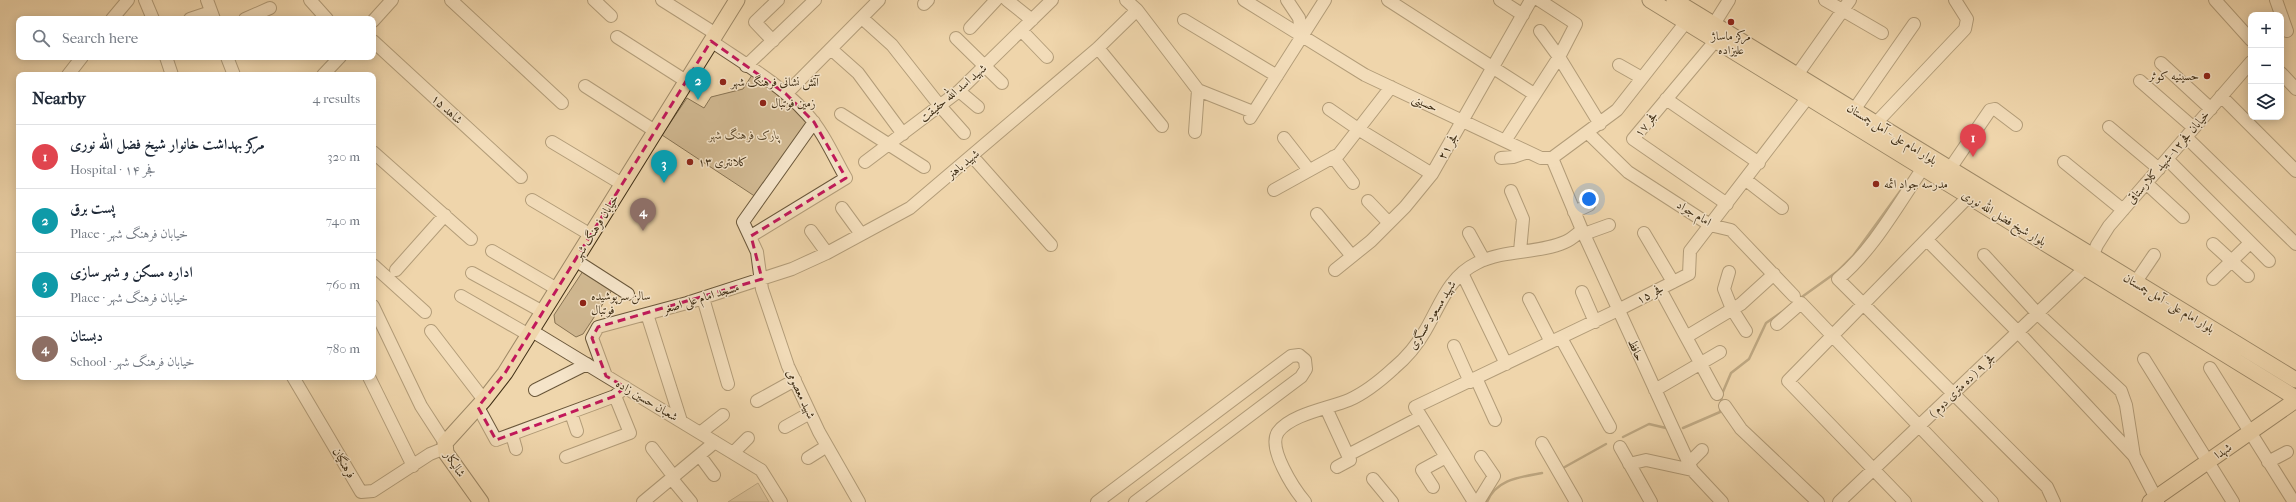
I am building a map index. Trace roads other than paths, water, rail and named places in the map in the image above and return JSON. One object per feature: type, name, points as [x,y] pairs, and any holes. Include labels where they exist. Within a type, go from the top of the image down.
[{"type":"main road","name":"خیابان فرهنگ شهر","points":[[443,446],[481,404],[505,373],[737,0]]},
{"type":"main road","name":"بلوار شیخ فضل الله نوری","points":[[1650,0],[1969,196],[2011,214],[2088,263],[2111,284],[2296,399]]},
{"type":"main road","name":"بلوار امام علی - آمل چمستان","points":[[1674,0],[1949,170],[2011,214]]},
{"type":"main road","name":"بلوار امام علی - آمل چمستان","points":[[2088,263],[2135,283],[2296,380]]},
{"type":"main road","points":[[2111,284],[2123,284],[2147,299],[2150,295],[2148,291]]},
{"type":"main road","points":[[2159,314],[2156,306],[2158,303],[2162,303],[2179,315],[2189,316]]},
{"type":"main road","name":"شهدا","points":[[2155,501],[2296,399]]},
{"type":"main road","name":"شالیکار","points":[[443,446],[446,453],[481,502]]},
{"type":"street","points":[[115,16],[128,0]]},
{"type":"street","points":[[145,0],[152,16]]},
{"type":"street","points":[[207,0],[213,15]]},
{"type":"street","points":[[310,0],[324,16]]},
{"type":"street","points":[[376,18],[392,0]]},
{"type":"street","points":[[451,0],[562,103]]},
{"type":"street","points":[[594,0],[611,16]]},
{"type":"street","points":[[662,0],[714,37],[746,66],[786,94],[814,122],[846,178],[751,236]]},
{"type":"street","points":[[772,41],[756,22],[778,0]]},
{"type":"street","points":[[746,66],[815,0]]},
{"type":"street","points":[[786,94],[879,0]]},
{"type":"street","points":[[970,28],[996,0]]},
{"type":"street","points":[[1007,0],[1032,20]]},
{"type":"street","name":"شهید اسد الله حقیقت","points":[[866,162],[959,91],[1052,0]]},
{"type":"street","points":[[1126,0],[1137,10],[1198,90],[1252,115],[1325,0]]},
{"type":"street","name":"حسینی","points":[[1244,0],[1365,75],[1541,158],[1552,158]]},
{"type":"street","points":[[1287,0],[1299,18],[1302,36]]},
{"type":"street","points":[[1388,0],[1534,94]]},
{"type":"street","points":[[1500,0],[1523,15]]},
{"type":"street","name":"فجر ۲۱","points":[[1335,270],[1406,208],[1432,174],[1531,0]]},
{"type":"street","points":[[1505,141],[1559,57],[1576,24],[1538,0]]},
{"type":"street","points":[[1714,24],[1729,0]]},
{"type":"street","points":[[1826,0],[1846,5],[1882,33]]},
{"type":"street","points":[[1876,124],[1965,29],[1968,20],[1955,0]]},
{"type":"street","points":[[2215,0],[2248,37]]},
{"type":"street","points":[[2276,0],[2288,30]]},
{"type":"street","points":[[1797,75],[1846,5]]},
{"type":"street","points":[[252,16],[270,8]]},
{"type":"street","name":"شهید باهنر","points":[[762,279],[792,269],[827,253],[921,200],[1098,48],[1137,10]]},
{"type":"street","points":[[862,18],[892,45],[940,106],[964,133]]},
{"type":"street","points":[[1184,20],[1276,76]]},
{"type":"street","points":[[1552,158],[1588,133],[1617,110],[1686,22]]},
{"type":"street","points":[[1854,110],[1914,24]]},
{"type":"street","points":[[1022,30],[1046,57]]},
{"type":"street","points":[[1540,31],[1559,57],[1600,124]]},
{"type":"street","points":[[617,37],[686,81]]},
{"type":"street","points":[[956,38],[1002,83]]},
{"type":"street","name":"فجر ۱۷","points":[[1716,40],[1633,139],[1727,204]]},
{"type":"street","name":"شاهد ۱۵","points":[[376,44],[521,177]]},
{"type":"street","points":[[831,48],[858,73],[903,134]]},
{"type":"street","points":[[1098,48],[1162,126]]},
{"type":"street","points":[[70,72],[80,60]]},
{"type":"street","points":[[167,60],[171,72]]},
{"type":"street","points":[[230,60],[233,72]]},
{"type":"street","points":[[326,72],[337,60]]},
{"type":"street","points":[[2161,63],[2211,108]]},
{"type":"street","points":[[1619,65],[1642,78]]},
{"type":"street","name":"خيابان فجر۱۲-شهيد كلارستاقی","points":[[2088,263],[2102,236],[2123,210],[2248,65]]},
{"type":"street","points":[[760,75],[784,82],[797,83]]},
{"type":"street","points":[[2284,76],[2296,89]]},
{"type":"street","points":[[2140,81],[2296,244]]},
{"type":"street","points":[[585,86],[655,131]]},
{"type":"street","points":[[1274,190],[1339,154],[1391,87]]},
{"type":"street","points":[[1194,132],[1198,90]]},
{"type":"street","points":[[959,91],[978,107]]},
{"type":"street","points":[[2221,96],[2296,171]]},
{"type":"street","name":"فجر ۱۵","points":[[1348,455],[1473,380],[1595,322],[1689,274],[1690,251],[1746,180],[1808,97]]},
{"type":"street","points":[[1666,99],[1759,163]]},
{"type":"street","points":[[1949,170],[1990,110],[1995,108],[2016,125]]},
{"type":"street","points":[[1329,109],[1358,129],[1432,174]]},
{"type":"street","points":[[841,114],[890,143],[924,166]]},
{"type":"street","name":"شهید معصومی","points":[[814,122],[743,222],[751,236],[757,252],[762,279],[762,289],[795,380],[827,446],[859,502]]},
{"type":"street","points":[[2109,126],[2159,168]]},
{"type":"street","name":"امام جواد","points":[[1588,133],[1628,172],[1710,225],[1731,230],[1832,337],[1992,501]]},
{"type":"street","points":[[1284,138],[1309,170]]},
{"type":"street","points":[[552,142],[622,184]]},
{"type":"street","points":[[1501,158],[1513,157],[1528,152]]},
{"type":"street","points":[[376,155],[471,239]]},
{"type":"street","points":[[972,156],[1051,246]]},
{"type":"street","points":[[1333,157],[1354,183]]},
{"type":"street","name":"حافظ","points":[[1552,158],[1574,212],[1690,467],[1722,502]]},
{"type":"street","points":[[2167,159],[2269,261]]},
{"type":"street","points":[[2064,162],[2123,210]]},
{"type":"street","points":[[1923,168],[1883,228],[1852,268],[1838,280],[2047,487],[2054,502]]},
{"type":"street","points":[[1746,180],[1782,208]]},
{"type":"street","points":[[2146,183],[2183,217]]},
{"type":"street","points":[[1511,191],[1523,219],[1520,251]]},
{"type":"street","points":[[1905,502],[1788,381],[1969,196]]},
{"type":"street","points":[[532,200],[591,234]]},
{"type":"street","points":[[1368,201],[1389,223]]},
{"type":"street","points":[[1574,212],[1589,205]]},
{"type":"street","points":[[842,208],[861,234]]},
{"type":"street","points":[[1317,214],[1352,256]]},
{"type":"street","points":[[396,270],[445,215]]},
{"type":"street","name":"شهید مسعود عسگری","points":[[1305,502],[1292,486],[1275,442],[1278,432],[1288,422],[1350,399],[1395,368],[1413,349],[1425,331],[1446,291],[1462,273],[1484,260],[1565,242],[1583,232],[1609,225]]},
{"type":"street","points":[[811,231],[827,253]]},
{"type":"street","points":[[1469,233],[1484,260]]},
{"type":"street","points":[[1644,233],[1673,282]]},
{"type":"street","points":[[1927,240],[2018,332],[2134,456]]},
{"type":"street","points":[[2213,279],[2250,243]]},
{"type":"street","points":[[2213,244],[2248,276]]},
{"type":"street","points":[[492,251],[557,289]]},
{"type":"street","points":[[1984,255],[2037,314],[2121,391],[2126,405],[2134,456],[2155,501]]},
{"type":"street","points":[[2135,283],[2154,255]]},
{"type":"street","points":[[575,260],[628,294]]},
{"type":"street","name":"فجر ۹ ( ده متری دوم )","points":[[1839,502],[2037,314],[2088,263]]},
{"type":"street","points":[[376,269],[425,312]]},
{"type":"street","points":[[1729,272],[1724,289],[1732,309],[1746,331]]},
{"type":"street","points":[[472,273],[543,312]]},
{"type":"street","points":[[1462,273],[1506,364]]},
{"type":"street","points":[[1686,337],[1741,304],[1774,274]]},
{"type":"street","name":"مسجد امام علی اصغر","points":[[606,376],[592,338],[594,331],[605,325],[703,298],[762,279]]},
{"type":"street","points":[[1660,289],[1699,364],[1717,394]]},
{"type":"street","points":[[1582,292],[1595,322]]},
{"type":"street","name":"شعبان حسین زاده","points":[[461,296],[587,364],[761,470],[781,502]]},
{"type":"street","points":[[703,298],[728,384]]},
{"type":"street","points":[[1530,299],[1610,428]]},
{"type":"street","points":[[1777,324],[1798,300]]},
{"type":"street","points":[[376,312],[421,406],[443,446]]},
{"type":"street","points":[[647,314],[681,421]]},
{"type":"street","points":[[431,331],[481,404],[496,440],[615,396],[625,387]]},
{"type":"street","points":[[1454,346],[1495,420]]},
{"type":"street","points":[[1655,390],[1720,352]]},
{"type":"street","points":[[1097,502],[1291,356],[1299,355],[1305,360],[1306,369],[1301,377],[1135,502]]},
{"type":"street","points":[[2144,359],[2233,502]]},
{"type":"street","points":[[535,390],[587,364]]},
{"type":"street","points":[[2210,368],[2249,433],[2294,498]]},
{"type":"street","name":"فرهنگیان","points":[[295,380],[361,492],[373,491],[443,446]]},
{"type":"street","points":[[370,380],[413,466]]},
{"type":"street","points":[[757,401],[795,380]]},
{"type":"street","points":[[566,457],[630,433],[615,396]]},
{"type":"street","points":[[1725,406],[1741,429],[1818,502]]},
{"type":"street","points":[[1326,408],[1350,460],[1337,467]]},
{"type":"street","points":[[1418,412],[1474,502]]},
{"type":"street","points":[[571,413],[577,431]]},
{"type":"street","points":[[786,427],[810,413]]},
{"type":"street","points":[[700,433],[723,415]]},
{"type":"street","points":[[512,435],[516,449]]},
{"type":"street","points":[[733,453],[748,438]]},
{"type":"street","points":[[648,501],[715,442]]},
{"type":"street","points":[[1542,444],[1576,502]]},
{"type":"street","points":[[808,458],[827,446]]},
{"type":"street","points":[[1620,447],[1651,502]]},
{"type":"street","points":[[652,448],[691,502]]},
{"type":"street","points":[[1629,464],[1646,460],[1690,467],[1702,450]]},
{"type":"street","points":[[2268,462],[2286,452]]},
{"type":"street","points":[[700,456],[714,475]]},
{"type":"street","points":[[1432,487],[1422,470],[1446,457]]},
{"type":"street","points":[[1478,502],[1494,476],[1481,457]]},
{"type":"street","points":[[1373,479],[1392,502]]},
{"type":"waterway","points":[[1799,299],[1838,271],[1853,256],[1901,190]]},
{"type":"waterway","points":[[1683,428],[1720,412],[1722,394],[1731,373],[1749,359],[1766,323],[1782,312]]},
{"type":"waterway","points":[[1623,437],[1649,424],[1666,428]]},
{"type":"waterway","points":[[1563,468],[1606,444]]},
{"type":"waterway","points":[[1487,502],[1496,488],[1510,480],[1542,473]]},
{"type":"place","name":"مرکز ماساژ علیزاده","points":[[1731,22]]},
{"type":"place","name":"حسینیه کوثر","points":[[2207,76]]},
{"type":"place","name":"آتش نشانی فرهنگ شهر","points":[[723,82]]},
{"type":"place","name":"پست برق","points":[[698,100]]},
{"type":"place","name":"زمین فوتبال","points":[[763,103]]},
{"type":"place","name":"مرکز بهداشت خانوار شیخ فضل الله نوری","points":[[1973,157]]},
{"type":"place","name":"کلانتری ۱۳","points":[[690,162]]},
{"type":"place","name":"اداره مسکن و شهر سازی","points":[[664,183]]},
{"type":"place","name":"مدرسه جواد ائمه","points":[[1876,184]]},
{"type":"place","name":"دبستان","points":[[643,231]]},
{"type":"place","name":"سالن سرپوشیده فوتبال","points":[[583,303]]},
{"type":"park label","name":"پارک فرهنگ شهر","points":[[744,135]]}]
